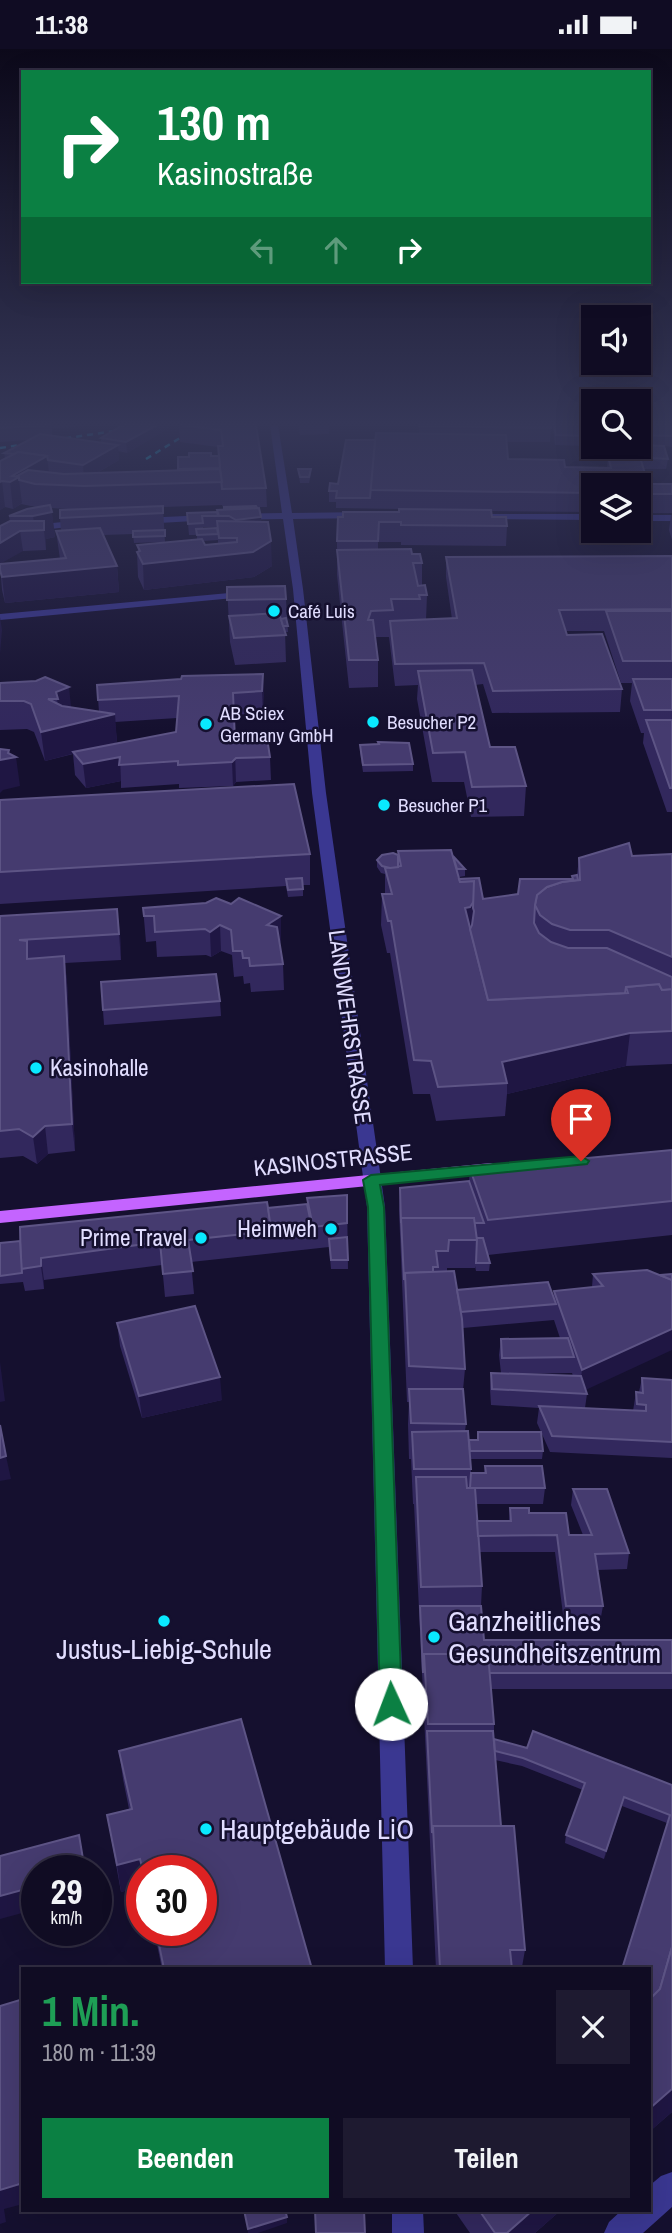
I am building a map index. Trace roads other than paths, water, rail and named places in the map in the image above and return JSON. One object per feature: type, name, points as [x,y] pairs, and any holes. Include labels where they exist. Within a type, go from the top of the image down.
[{"type":"main road","name":"KASINOSTRASSE","points":[[0,1217],[514,1167]]},
{"type":"street","points":[[0,539],[35,527]]},
{"type":"street","name":"LANDWEHRSTRASSE","points":[[287,527],[291,590],[376,1207],[399,1967]]},
{"type":"street","points":[[0,617],[258,593]]},
{"type":"street","points":[[651,2205],[672,2187]]},
{"type":"street","points":[[407,2212],[408,2233]]},
{"type":"street","points":[[620,2233],[644,2212]]},
{"type":"place","name":"Café Luis","points":[[274,611]]},
{"type":"place","name":"Besucher P2","points":[[373,722]]},
{"type":"place","name":"AB Sciex Germany GmbH","points":[[206,724]]},
{"type":"place","name":"Besucher P1","points":[[384,805]]},
{"type":"place","name":"Kasinohalle","points":[[36,1068]]},
{"type":"place","name":"Heimweh","points":[[331,1229]]},
{"type":"place","name":"Prime Travel","points":[[201,1238]]},
{"type":"place","name":"Justus-Liebig-Schule","points":[[164,1621]]},
{"type":"place","name":"Ganzheitliches Gesundheitszentrum","points":[[434,1637]]},
{"type":"place","name":"Hauptgebäude LiO","points":[[206,1829]]}]
